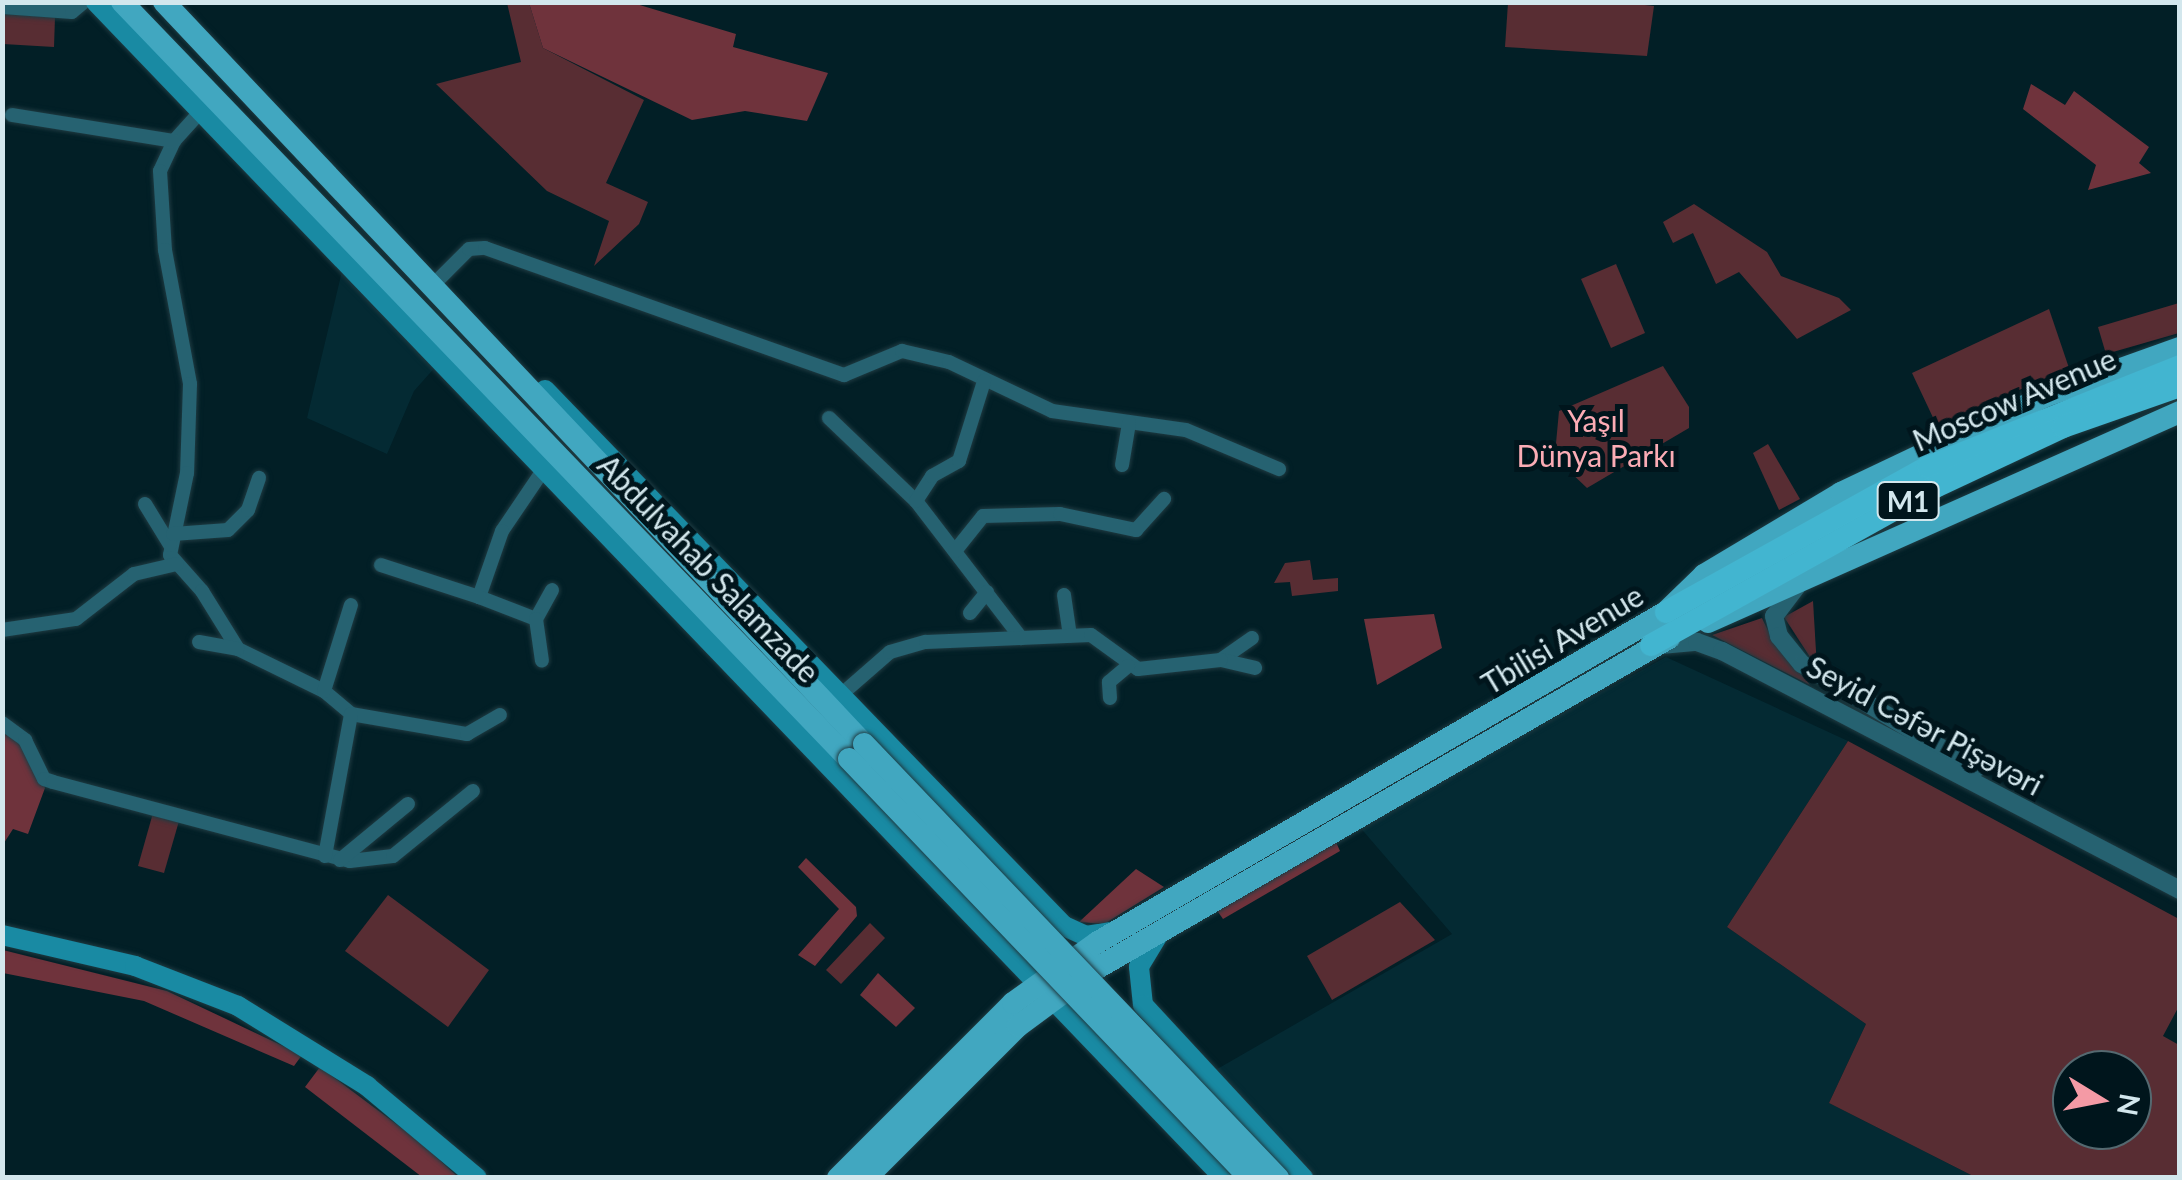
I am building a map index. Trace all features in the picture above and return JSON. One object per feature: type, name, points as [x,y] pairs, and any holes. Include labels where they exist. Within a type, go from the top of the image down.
[{"type":"highway","name":"Moscow Avenue","points":[[1666,612],[1928,467],[2180,366]]},
{"type":"highway","name":"Moscow Avenue","points":[[1644,649],[1935,487],[2064,427],[2180,386]]},
{"type":"main road","name":"Abdulvahab Salamzade","points":[[96,2],[546,466],[1224,1178]]},
{"type":"main road","name":"Abdulvahab Salamzade","points":[[122,2],[1278,1178]]},
{"type":"main road","name":"Abdulvahab Salamzade","points":[[164,2],[501,354],[521,384],[1250,1178]]},
{"type":"main road","name":"Tbilisi Avenue","points":[[1046,989],[1121,928],[1666,612],[1704,576],[1854,486],[2043,398],[2180,348]]},
{"type":"main road","name":"Abdulvahab Salamzade","points":[[501,354],[528,372],[1076,934],[1121,928]]},
{"type":"main road","name":"Tbilisi Avenue","points":[[1046,989],[1167,925],[1644,649],[1796,586],[2015,480],[2180,412]]},
{"type":"main road","points":[[976,916],[999,925],[1018,918],[1026,900],[1016,876]]},
{"type":"main road","points":[[1167,925],[1143,954],[1137,982],[1143,1005],[1304,1178]]},
{"type":"main road","points":[[2,935],[135,966],[238,1006],[367,1086],[477,1178]]},
{"type":"main road","points":[[838,1178],[934,1079],[1046,989]]},
{"type":"main road","points":[[866,1178],[1020,1011]]},
{"type":"main road","points":[[1124,1071],[1116,1045],[1122,1030],[1138,1023],[1168,1036]]},
{"type":"main road","points":[[846,1178],[934,1079]]},
{"type":"street","points":[[2,8],[72,12],[84,2]]},
{"type":"street","points":[[202,110],[174,141],[160,171],[162,220],[190,401],[187,473],[172,540],[177,564],[238,649]]},
{"type":"street","points":[[12,115],[174,141]]},
{"type":"street","points":[[434,284],[469,249],[484,248],[844,375],[902,351],[950,362],[1052,411],[1218,440],[1279,470]]},
{"type":"street","points":[[916,502],[932,476],[959,462],[984,381]]},
{"type":"street","points":[[829,418],[916,502],[1021,638]]},
{"type":"street","points":[[1122,465],[1129,424]]},
{"type":"street","points":[[480,597],[502,531],[546,466]]},
{"type":"street","points":[[172,540],[228,530],[248,510],[260,478]]},
{"type":"street","points":[[955,550],[983,516],[1060,514],[1136,530],[1164,499]]},
{"type":"street","points":[[145,504],[172,540]]},
{"type":"street","points":[[2,630],[76,619],[134,574],[177,564]]},
{"type":"street","points":[[381,565],[536,620]]},
{"type":"street","name":"Seyid Cəfər Pişəvəri","points":[[1796,586],[1774,616],[1779,636],[1811,673],[1866,715],[2180,890]]},
{"type":"street","points":[[542,661],[536,620],[552,590]]},
{"type":"street","points":[[970,613],[986,592]]},
{"type":"street","points":[[1064,595],[1070,636]]},
{"type":"street","points":[[324,691],[350,605]]},
{"type":"street","points":[[843,693],[904,645],[1070,636],[1106,641],[1128,666]]},
{"type":"street","points":[[1220,660],[1252,638]]},
{"type":"street","points":[[199,642],[238,649],[324,691],[350,714],[467,734],[500,715]]},
{"type":"street","name":"Seyid Cəfər Pişəvəri","points":[[1644,649],[1696,642],[1866,715],[2180,877]]},
{"type":"street","points":[[1110,698],[1109,682],[1128,666],[1220,660],[1255,668]]},
{"type":"street","points":[[333,858],[350,714]]},
{"type":"street","points":[[2,723],[25,740],[44,779],[333,858],[393,856],[473,791]]},
{"type":"street","points":[[333,858],[408,804]]},
{"type":"shaded area","points":[[529,3],[633,3],[736,34],[733,47],[828,73],[807,121],[745,111],[692,120],[543,48]]},
{"type":"shaded area","points":[[2031,84],[2065,105],[2074,91],[2149,147],[2139,163],[2151,173],[2088,190],[2096,165],[2023,109]]},
{"type":"shaded area","points":[[343,267],[438,364],[414,391],[387,454],[307,418]]},
{"type":"shaded area","points":[[1434,614],[1442,648],[1377,685],[1364,619]]},
{"type":"shaded area","points":[[1666,657],[1848,741],[1727,927],[1866,1024],[1829,1103],[1975,1177],[1316,1177],[1212,1072],[1452,934],[1358,825]]},
{"type":"shaded area","points":[[2,723],[23,734],[45,788],[28,834],[13,829],[4,843]]},
{"type":"shaded area","points":[[1335,840],[1340,851],[1223,919],[1216,909]]},
{"type":"shaded area","points":[[806,858],[856,907],[857,916],[815,966],[798,955],[839,909],[798,867]]},
{"type":"shaded area","points":[[1136,869],[1164,887],[1104,924],[1079,922]]},
{"type":"shaded area","points":[[3,950],[167,991],[302,1055],[294,1066],[144,1001],[3,973]]},
{"type":"shaded area","points":[[878,973],[915,1008],[896,1027],[860,995]]},
{"type":"shaded area","points":[[320,1067],[419,1141],[458,1177],[422,1177],[305,1087]]},
{"type":"green space","points":[[1617,2],[1654,6],[1647,56],[1505,47],[1508,3]]},
{"type":"green space","points":[[507,3],[529,3],[543,48],[644,100],[606,183],[648,202],[639,224],[594,266],[609,221],[547,191],[436,84],[521,62]]},
{"type":"green space","points":[[2,14],[55,17],[54,47],[3,44]]},
{"type":"green space","points":[[1694,204],[1767,252],[1781,276],[1839,298],[1851,310],[1797,339],[1739,272],[1716,284],[1693,233],[1673,243],[1663,222]]},
{"type":"green space","points":[[1616,264],[1645,333],[1611,348],[1581,279]]},
{"type":"green space","points":[[2179,303],[2179,333],[2106,354],[2098,327]]},
{"type":"green space","points":[[2049,309],[2069,368],[1937,426],[1912,373]]},
{"type":"green space","name":"Yaşıl Dünya Parkı","points":[[1663,366],[1689,407],[1689,428],[1587,488],[1567,469],[1556,443],[1559,411]]},
{"type":"green space","points":[[1768,444],[1800,499],[1779,510],[1753,453]]},
{"type":"green space","points":[[1310,560],[1313,580],[1338,578],[1338,591],[1292,596],[1290,582],[1274,583],[1285,563]]},
{"type":"green space","points":[[1813,601],[1817,668],[1784,617]]},
{"type":"green space","points":[[1762,618],[1772,639],[1810,685],[1712,635]]},
{"type":"green space","points":[[1848,741],[2179,919],[2179,1006],[2163,1036],[2179,1045],[2179,1177],[1975,1177],[1829,1103],[1866,1024],[1727,927]]},
{"type":"green space","points":[[153,813],[179,821],[164,873],[138,866]]},
{"type":"green space","points":[[388,895],[489,970],[448,1027],[345,951]]},
{"type":"green space","points":[[1400,902],[1435,940],[1332,1000],[1307,956]]},
{"type":"green space","points":[[870,923],[885,938],[841,984],[826,970]]}]
